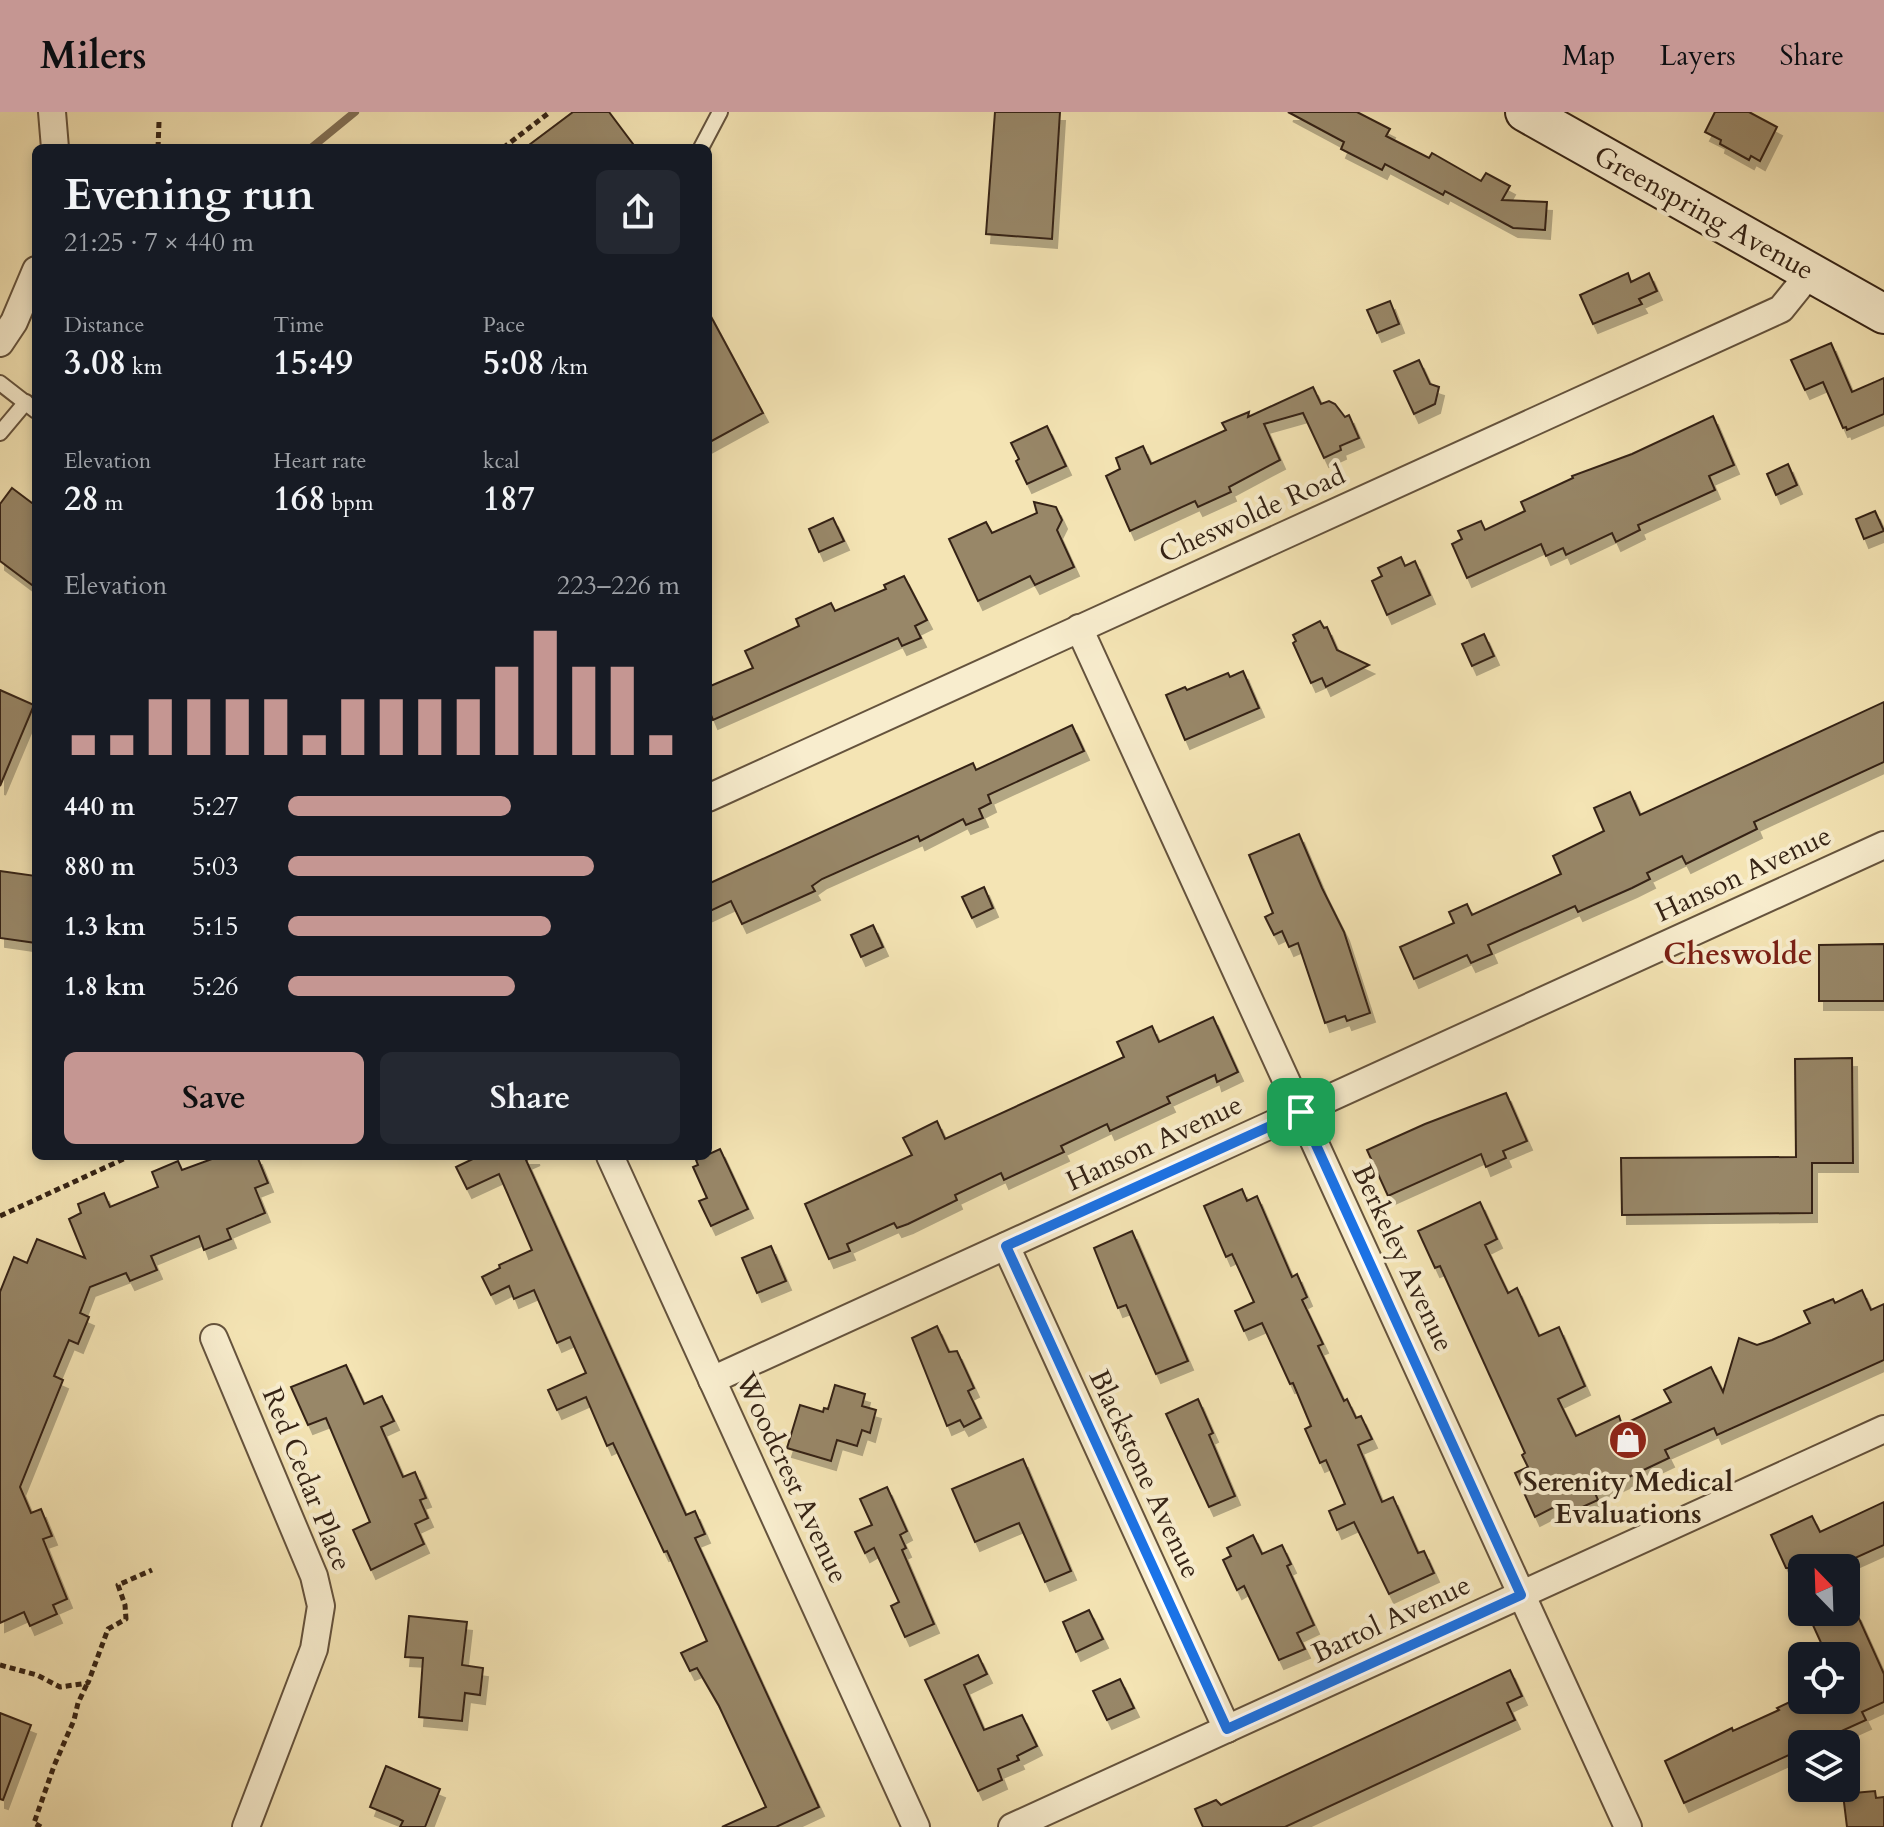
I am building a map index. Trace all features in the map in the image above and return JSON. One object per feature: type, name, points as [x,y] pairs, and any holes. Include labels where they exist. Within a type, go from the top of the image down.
[{"type":"main road","name":"Greenspring Avenue","points":[[1525,112],[1884,314]]},
{"type":"street","points":[[52,112],[55,144]]},
{"type":"street","name":"Cheswolde Road","points":[[712,796],[1781,309],[1810,273]]},
{"type":"street","points":[[0,343],[14,322],[32,279]]},
{"type":"street","name":"Berkeley Avenue","points":[[1079,628],[1628,1827]]},
{"type":"street","name":"Hanson Avenue","points":[[712,1380],[1884,845]]},
{"type":"street","name":"Woodcrest Avenue","points":[[612,1160],[916,1827]]},
{"type":"street","name":"Blackstone Avenue","points":[[1006,1246],[1227,1729]]},
{"type":"street","name":"Red Cedar Place","points":[[214,1338],[314,1576],[321,1606],[314,1649],[246,1827]]},
{"type":"street","name":"Bartol Avenue","points":[[1012,1827],[1884,1429]]},
{"type":"lane","points":[[703,144],[720,112]]},
{"type":"lane","points":[[0,383],[31,406],[0,433]]},
{"type":"path","points":[[508,144],[550,112]]},
{"type":"path","points":[[158,144],[159,122]]},
{"type":"path","points":[[0,1216],[121,1160]]},
{"type":"path","points":[[41,1827],[33,1825],[108,1629],[126,1619],[118,1585],[152,1570]]},
{"type":"path","points":[[0,1665],[37,1675],[60,1687],[88,1683]]},
{"type":"building","points":[[573,112],[609,112],[633,144],[530,144]]},
{"type":"building","points":[[995,112],[1060,112],[1052,239],[986,234]]},
{"type":"building","points":[[1288,112],[1357,112],[1390,129],[1386,136],[1429,158],[1432,153],[1481,181],[1486,173],[1510,186],[1502,200],[1547,202],[1545,230],[1513,228],[1445,191],[1443,195],[1385,164],[1382,170],[1341,149],[1344,142]]},
{"type":"building","points":[[1715,112],[1749,112],[1777,127],[1760,161],[1751,156],[1749,160],[1705,132]]},
{"type":"building","points":[[1628,273],[1631,282],[1649,273],[1657,291],[1639,299],[1642,304],[1593,324],[1580,295]]},
{"type":"building","points":[[1390,301],[1399,324],[1377,333],[1367,310]]},
{"type":"building","points":[[712,318],[763,413],[712,441]]},
{"type":"building","points":[[1831,343],[1852,392],[1884,378],[1884,414],[1847,430],[1843,428],[1823,382],[1805,390],[1791,360]]},
{"type":"building","points":[[1419,360],[1430,384],[1439,387],[1435,404],[1414,414],[1394,371]]},
{"type":"building","points":[[1313,387],[1321,404],[1329,401],[1345,417],[1349,415],[1359,438],[1340,446],[1341,450],[1324,458],[1303,413],[1264,424],[1280,460],[1229,487],[1231,492],[1198,507],[1195,501],[1130,531],[1106,476],[1120,469],[1116,458],[1143,446],[1151,464],[1226,430],[1222,423],[1249,412],[1248,417]]},
{"type":"building","points":[[1713,416],[1734,465],[1709,476],[1715,490],[1638,525],[1640,530],[1616,542],[1612,533],[1566,555],[1563,548],[1546,556],[1541,544],[1467,578],[1452,544],[1462,539],[1458,531],[1481,521],[1485,530],[1525,511],[1521,502],[1572,476],[1632,454]]},
{"type":"building","points":[[1047,426],[1066,466],[1027,484],[1011,443]]},
{"type":"building","points":[[1788,464],[1797,485],[1776,495],[1767,474]]},
{"type":"building","points":[[12,488],[32,503],[32,585],[0,561],[0,504]]},
{"type":"building","points":[[1034,502],[1056,507],[1062,520],[1057,530],[1074,567],[1035,585],[1030,576],[978,601],[949,539],[986,522],[992,533],[1037,513]]},
{"type":"building","points":[[1875,511],[1884,531],[1864,539],[1856,519]]},
{"type":"building","points":[[833,518],[844,541],[819,552],[809,529]]},
{"type":"building","points":[[1401,557],[1405,566],[1415,561],[1430,595],[1387,615],[1372,581],[1382,576],[1378,568]]},
{"type":"building","points":[[904,576],[927,620],[915,626],[921,638],[902,646],[898,638],[713,720],[712,685],[753,668],[745,651],[799,626],[796,619],[831,603],[835,611],[886,589],[884,585]]},
{"type":"building","points":[[1320,621],[1324,628],[1327,627],[1337,650],[1369,665],[1326,687],[1322,678],[1311,683],[1293,643],[1296,641],[1293,635]]},
{"type":"building","points":[[1484,634],[1494,656],[1472,666],[1462,644]]},
{"type":"building","points":[[1243,671],[1259,708],[1185,740],[1166,695],[1228,673],[1230,677]]},
{"type":"building","points":[[0,690],[32,704],[32,710],[0,786]]},
{"type":"building","points":[[1884,702],[1884,762],[1754,822],[1757,829],[1686,864],[1682,856],[1647,873],[1650,879],[1632,888],[1578,912],[1575,906],[1488,945],[1492,954],[1471,963],[1467,955],[1414,979],[1400,947],[1454,923],[1449,912],[1467,904],[1472,915],[1561,874],[1553,856],[1604,831],[1594,808],[1630,792],[1640,815]]},
{"type":"building","points":[[1072,725],[1084,751],[988,795],[991,803],[979,809],[983,818],[966,825],[963,819],[920,841],[918,836],[822,879],[812,886],[815,891],[742,924],[731,901],[712,910],[712,882],[973,763],[976,770]]},
{"type":"building","points":[[1299,834],[1344,932],[1370,1013],[1347,1021],[1345,1016],[1325,1023],[1298,943],[1289,947],[1282,931],[1274,935],[1265,917],[1273,913],[1249,855]]},
{"type":"building","points":[[0,871],[32,875],[32,942],[0,938]]},
{"type":"building","points":[[984,887],[993,908],[972,918],[962,897]]},
{"type":"building","points":[[873,925],[883,947],[861,957],[851,935]]},
{"type":"building","points":[[1884,944],[1884,1001],[1819,1001],[1819,945]]},
{"type":"building","points":[[1213,1017],[1238,1072],[1217,1082],[1215,1075],[1167,1097],[1170,1103],[1110,1131],[1107,1124],[1061,1146],[1064,1152],[1004,1180],[1001,1173],[955,1195],[957,1200],[908,1224],[897,1228],[894,1223],[847,1244],[850,1251],[829,1259],[805,1204],[912,1155],[903,1138],[937,1121],[945,1139],[1124,1057],[1117,1042],[1152,1026],[1159,1042]]},
{"type":"building","points":[[1852,1058],[1853,1163],[1812,1163],[1812,1213],[1622,1215],[1621,1158],[1796,1157],[1795,1059]]},
{"type":"building","points":[[1506,1093],[1527,1141],[1503,1151],[1506,1158],[1486,1167],[1481,1154],[1388,1196],[1367,1150]]},
{"type":"building","points":[[720,1149],[748,1209],[711,1226],[699,1201],[707,1198],[693,1167],[698,1165],[696,1160],[712,1160],[712,1153]]},
{"type":"building","points":[[209,1160],[259,1160],[268,1183],[255,1188],[265,1213],[227,1229],[231,1239],[204,1250],[199,1236],[151,1256],[157,1270],[130,1281],[126,1273],[90,1287],[80,1313],[89,1317],[78,1344],[69,1340],[54,1376],[63,1380],[20,1487],[31,1513],[41,1509],[52,1536],[43,1539],[67,1599],[53,1605],[57,1614],[30,1626],[24,1612],[0,1623],[0,1292],[14,1257],[27,1263],[37,1239],[85,1258],[69,1219],[81,1213],[78,1204],[104,1193],[110,1207],[158,1187],[152,1172],[178,1161],[182,1170]]},
{"type":"building","points":[[471,1160],[526,1160],[686,1515],[695,1511],[705,1534],[695,1538],[819,1807],[776,1827],[722,1827],[766,1807],[719,1706],[697,1668],[690,1671],[681,1653],[707,1641],[667,1551],[664,1552],[613,1443],[607,1446],[586,1397],[557,1410],[548,1390],[586,1373],[570,1337],[557,1343],[534,1290],[514,1299],[509,1286],[491,1295],[482,1277],[500,1268],[499,1265],[532,1250],[499,1174],[467,1189],[456,1167]]},
{"type":"building","points":[[1242,1189],[1247,1201],[1257,1196],[1292,1277],[1297,1274],[1307,1297],[1302,1300],[1323,1344],[1318,1346],[1344,1401],[1347,1399],[1356,1418],[1361,1416],[1372,1439],[1358,1445],[1382,1502],[1393,1497],[1418,1553],[1424,1551],[1434,1573],[1389,1594],[1354,1522],[1337,1530],[1329,1511],[1345,1504],[1326,1460],[1320,1463],[1305,1429],[1311,1426],[1262,1323],[1244,1331],[1235,1311],[1254,1302],[1232,1254],[1226,1257],[1204,1206]]},
{"type":"building","points":[[1480,1202],[1497,1239],[1485,1245],[1508,1293],[1517,1288],[1539,1336],[1559,1327],[1585,1386],[1558,1399],[1576,1436],[1619,1416],[1622,1425],[1671,1402],[1664,1390],[1711,1367],[1723,1392],[1739,1338],[1757,1345],[1772,1340],[1810,1323],[1804,1311],[1833,1299],[1835,1303],[1862,1290],[1871,1310],[1884,1304],[1884,1360],[1717,1435],[1714,1428],[1665,1450],[1669,1458],[1595,1493],[1598,1500],[1567,1514],[1562,1503],[1535,1517],[1515,1473],[1528,1467],[1522,1455],[1525,1453],[1440,1266],[1435,1268],[1418,1231]]},
{"type":"building","points":[[1132,1231],[1188,1361],[1156,1374],[1126,1305],[1118,1308],[1094,1248]]},
{"type":"building","points":[[771,1246],[786,1281],[757,1293],[742,1258]]},
{"type":"building","points":[[937,1326],[949,1352],[957,1351],[974,1388],[968,1391],[981,1418],[964,1427],[960,1420],[947,1426],[912,1338]]},
{"type":"building","points":[[346,1365],[364,1404],[382,1396],[394,1421],[381,1427],[403,1477],[415,1472],[426,1498],[420,1500],[428,1518],[415,1524],[424,1544],[371,1570],[353,1530],[370,1522],[326,1418],[308,1425],[291,1387]]},
{"type":"building","points":[[835,1385],[865,1394],[862,1406],[876,1410],[870,1433],[862,1430],[857,1446],[837,1440],[831,1461],[787,1448],[800,1405],[823,1412],[824,1408],[828,1409]]},
{"type":"building","points":[[1198,1399],[1213,1433],[1209,1435],[1235,1496],[1209,1507],[1166,1414]]},
{"type":"building","points":[[1023,1459],[1071,1571],[1045,1582],[1019,1523],[975,1542],[952,1489]]},
{"type":"building","points":[[887,1487],[907,1531],[900,1535],[906,1548],[902,1550],[934,1624],[905,1637],[891,1606],[899,1602],[874,1548],[865,1553],[855,1532],[872,1525],[860,1499]]},
{"type":"building","points":[[1884,1502],[1884,1545],[1860,1556],[1788,1554],[1786,1568],[1771,1535],[1812,1516],[1820,1532]]},
{"type":"building","points":[[1253,1535],[1262,1554],[1282,1545],[1291,1564],[1287,1566],[1314,1625],[1297,1633],[1305,1649],[1279,1660],[1244,1586],[1237,1590],[1223,1560],[1231,1556],[1227,1548]]},
{"type":"building","points":[[1089,1610],[1103,1639],[1076,1652],[1063,1622]]},
{"type":"building","points":[[409,1616],[467,1622],[462,1665],[483,1668],[480,1695],[465,1693],[462,1721],[419,1717],[423,1658],[405,1657]]},
{"type":"building","points":[[1860,1621],[1884,1674],[1884,1702],[1862,1712],[1866,1720],[1844,1730],[1788,1730],[1788,1755],[1684,1803],[1665,1761],[1732,1728],[1733,1731],[1779,1710],[1777,1708],[1788,1703],[1788,1714],[1860,1714],[1860,1642],[1821,1642],[1813,1626],[1860,1626]]},
{"type":"building","points":[[978,1655],[987,1674],[964,1685],[984,1730],[1022,1715],[1037,1746],[1017,1756],[1019,1760],[998,1769],[1002,1780],[978,1791],[925,1680]]},
{"type":"building","points":[[1510,1670],[1522,1696],[1507,1703],[1515,1720],[1285,1827],[1203,1827],[1195,1809],[1216,1800],[1221,1805]]},
{"type":"building","points":[[1120,1679],[1134,1708],[1107,1720],[1093,1691]]},
{"type":"building","points":[[0,1713],[31,1725],[3,1800],[0,1799]]},
{"type":"building","points":[[386,1766],[440,1789],[425,1827],[400,1827],[403,1821],[370,1807]]},
{"type":"building","points":[[1875,1791],[1876,1798],[1884,1797],[1884,1827],[1847,1827],[1844,1802],[1860,1802],[1860,1792]]},
{"type":"waterway","points":[[316,144],[355,112]]},
{"type":"place","name":"Serenity Medical Evaluations","points":[[1628,1440]]},
{"type":"district","name":"Cheswolde","points":[[1738,954]]},
{"type":"route","points":[[1301,1112],[1521,1595],[1227,1729],[1006,1246],[1301,1112]]}]
